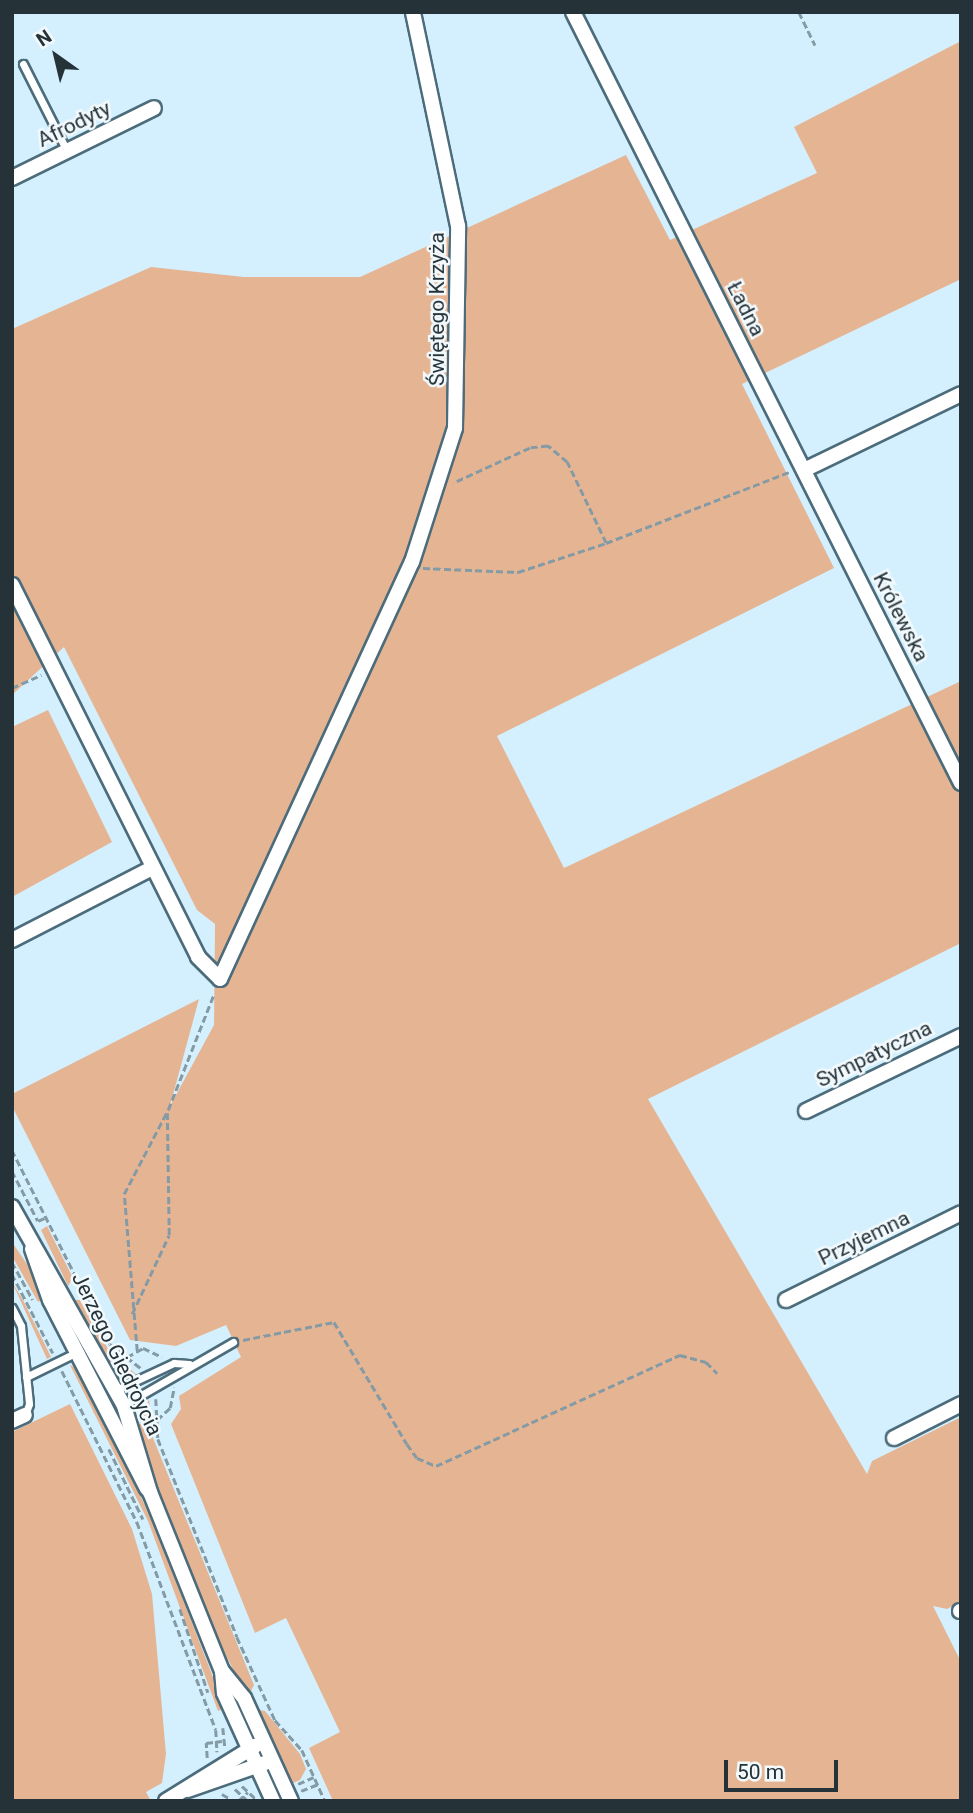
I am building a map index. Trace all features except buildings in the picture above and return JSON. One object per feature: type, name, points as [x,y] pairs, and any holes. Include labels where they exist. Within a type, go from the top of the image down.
[{"type":"street","name":"Świętego Krzyża","points":[[220,979],[411,564],[440,484],[455,428],[461,358],[458,226],[413,12]]},
{"type":"street","name":"Ładna","points":[[573,12],[804,470]]},
{"type":"street","name":"Afrodyty","points":[[12,178],[154,108]]},
{"type":"street","points":[[804,470],[961,394]]},
{"type":"street","name":"Królewska","points":[[804,470],[961,783]]},
{"type":"street","points":[[12,585],[198,957],[220,979]]},
{"type":"street","points":[[12,940],[152,869]]},
{"type":"street","name":"Sympatyczna","points":[[806,1111],[961,1036]]},
{"type":"street","name":"Jerzego Giedroycia","points":[[12,1207],[124,1406],[150,1492],[222,1671],[224,1693],[273,1801]]},
{"type":"street","name":"Przyjemna","points":[[786,1300],[961,1213]]},
{"type":"street","name":"Jerzego Giedroycia","points":[[30,1241],[66,1358],[100,1398],[150,1492]]},
{"type":"street","points":[[100,1398],[116,1390]]},
{"type":"street","points":[[894,1438],[961,1404]]},
{"type":"street","points":[[107,1414],[124,1406]]},
{"type":"street","name":"Jerzego Giedroycia","points":[[222,1671],[244,1698],[263,1742],[292,1794]]},
{"type":"street","points":[[188,1790],[207,1772],[263,1742]]},
{"type":"street","points":[[166,1801],[188,1790],[272,1760]]},
{"type":"lane","points":[[23,64],[67,150]]},
{"type":"lane","points":[[12,1308],[26,1377],[18,1418]]},
{"type":"lane","points":[[124,1406],[173,1380],[190,1364],[233,1342]]},
{"type":"lane","points":[[26,1377],[92,1345]]},
{"type":"lane","points":[[116,1390],[174,1363],[190,1364]]},
{"type":"path","points":[[799,12],[815,45]]},
{"type":"path","points":[[440,484],[462,482],[530,448],[548,446],[567,463],[606,543]]},
{"type":"path","points":[[411,564],[496,574],[606,543],[804,470]]},
{"type":"path","points":[[12,688],[54,670]]},
{"type":"path","points":[[137,1350],[124,1194],[168,1110],[220,979]]},
{"type":"path","points":[[132,1314],[169,1235],[168,1110]]},
{"type":"path","points":[[12,1150],[110,1344],[143,1372]]},
{"type":"path","points":[[12,1171],[38,1221],[47,1217]]},
{"type":"path","points":[[12,1262],[66,1358],[171,1587]]},
{"type":"path","points":[[12,1274],[66,1358],[137,1522],[220,1758]]},
{"type":"path","points":[[233,1342],[334,1322],[407,1444],[417,1458],[436,1466],[680,1355],[706,1362],[717,1373]]},
{"type":"path","points":[[126,1357],[137,1350]]},
{"type":"path","points":[[137,1350],[174,1363]]},
{"type":"path","points":[[156,1420],[172,1401],[173,1380]]},
{"type":"path","points":[[155,1396],[158,1439],[237,1637],[275,1720],[302,1750],[325,1801]]},
{"type":"path","points":[[175,1598],[227,1753]]},
{"type":"path","points":[[207,1772],[206,1743],[222,1741]]},
{"type":"path","points":[[292,1794],[314,1777]]},
{"type":"path","points":[[240,1781],[257,1801]]},
{"type":"path","points":[[232,1783],[248,1801]]},
{"type":"path","points":[[292,1794],[318,1784]]},
{"type":"path","points":[[238,1801],[248,1792]]},
{"type":"shaded area","points":[[961,41],[961,279],[742,384],[834,568],[497,736],[564,868],[961,681],[961,943],[648,1099],[867,1474],[872,1461],[961,1417],[961,1602],[947,1609],[933,1606],[961,1662],[961,1801],[333,1801],[309,1748],[340,1732],[286,1618],[255,1633],[171,1424],[181,1409],[179,1396],[241,1357],[226,1325],[176,1346],[130,1340],[12,1106],[12,1094],[199,999],[170,1106],[214,1025],[215,924],[197,910],[64,647],[12,695],[12,329],[151,267],[244,277],[360,277],[626,155],[670,240],[817,173],[794,127]]},
{"type":"shaded area","points":[[48,710],[112,842],[12,897],[12,727]]},
{"type":"shaded area","points":[[47,1226],[73,1278],[68,1286],[41,1230]]},
{"type":"shaded area","points":[[12,1242],[31,1270],[44,1299],[38,1302],[12,1256]]},
{"type":"shaded area","points":[[12,1282],[51,1357],[47,1359]]},
{"type":"shaded area","points":[[75,1300],[83,1300],[109,1351],[137,1375],[110,1367]]},
{"type":"shaded area","points":[[70,1365],[80,1370],[153,1522],[225,1708],[218,1711],[148,1521]]},
{"type":"shaded area","points":[[149,1399],[153,1438],[254,1685],[248,1697],[217,1639],[166,1513],[138,1428]]},
{"type":"shaded area","points":[[70,1404],[132,1529],[152,1594],[166,1754],[162,1783],[146,1792],[151,1801],[12,1801],[12,1432]]},
{"type":"shaded area","points":[[256,1709],[265,1711],[300,1754],[306,1769],[300,1780],[289,1785]]}]
